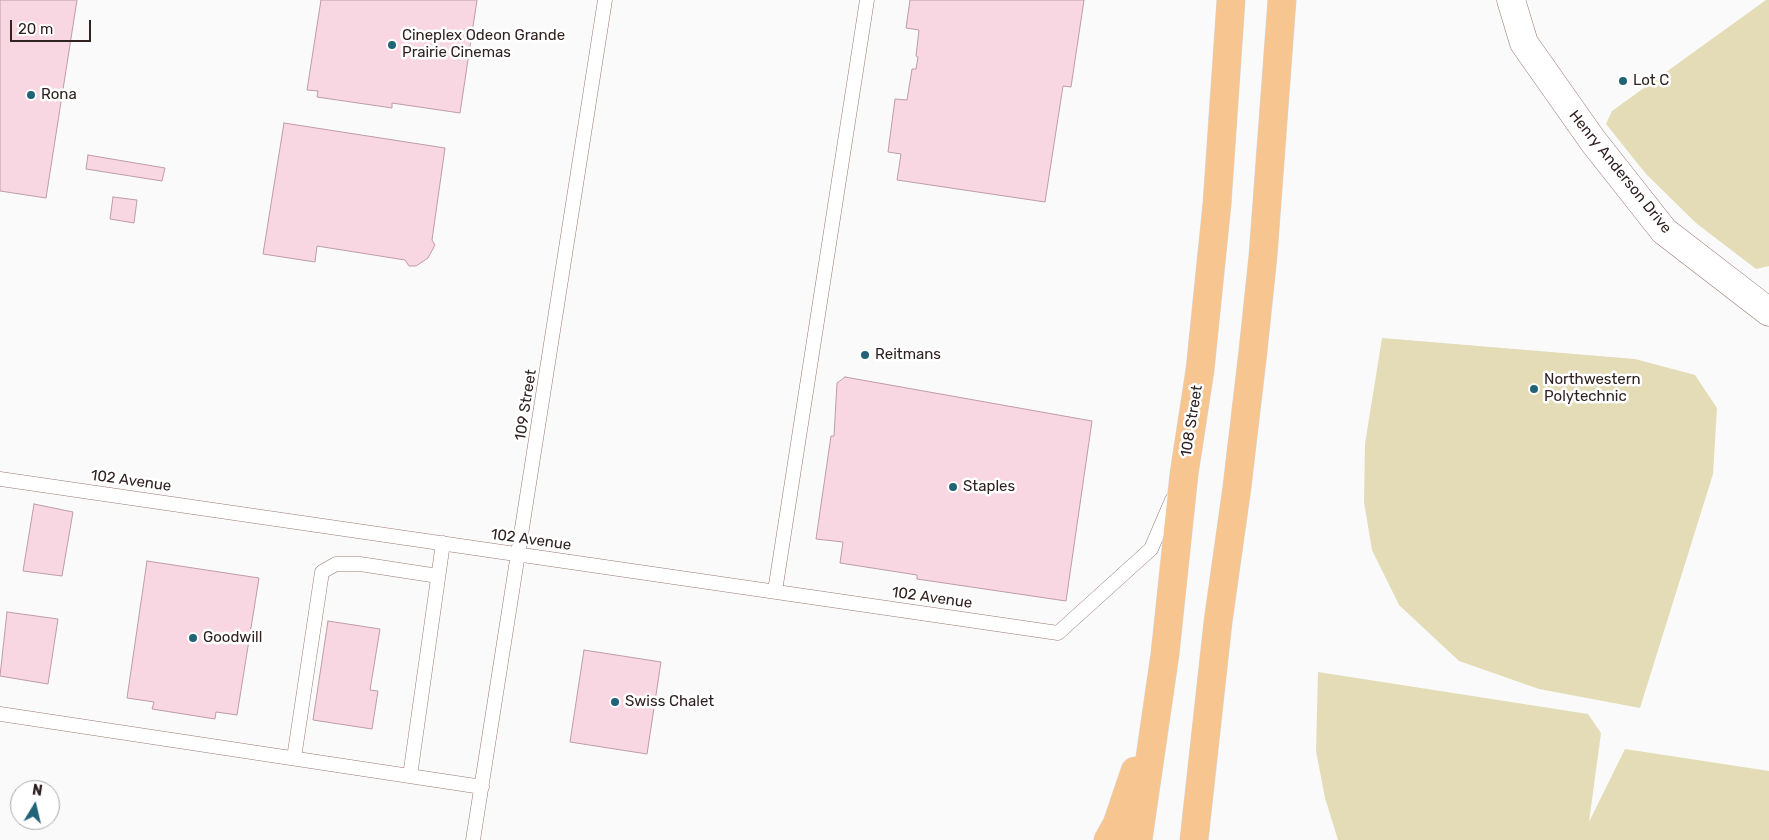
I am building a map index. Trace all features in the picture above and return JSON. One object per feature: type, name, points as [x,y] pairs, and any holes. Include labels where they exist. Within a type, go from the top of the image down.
[{"type":"main road","name":"108 Street","points":[[1138,840],[1165,654],[1184,474],[1200,370],[1216,213],[1231,0]]},
{"type":"main road","points":[[1194,840],[1218,622],[1237,487],[1255,332],[1282,0]]},
{"type":"main road","points":[[1108,840],[1117,824],[1131,788],[1165,654]]},
{"type":"street","name":"Henry Anderson Drive","points":[[1511,0],[1524,43],[1593,141],[1664,231],[1769,312]]},
{"type":"lane","name":"109 Street","points":[[473,840],[606,0]]},
{"type":"lane","points":[[775,591],[867,0]]},
{"type":"lane","name":"102 Avenue","points":[[0,479],[1058,633],[1151,549],[1184,474]]},
{"type":"lane","points":[[410,776],[443,543]]},
{"type":"lane","points":[[294,758],[322,572],[336,564],[360,564],[438,576]]},
{"type":"lane","points":[[0,714],[482,787]]},
{"type":"shaded area","points":[[1766,0],[1769,0],[1769,266],[1756,269],[1696,223],[1646,174],[1606,124],[1612,111]]},
{"type":"shaded area","points":[[1382,338],[1635,359],[1695,375],[1717,408],[1713,474],[1640,708],[1539,689],[1459,661],[1399,605],[1372,550],[1364,502],[1365,444]]},
{"type":"shaded area","points":[[1318,672],[1588,714],[1601,733],[1589,822],[1625,749],[1769,771],[1769,840],[1338,840],[1325,798],[1316,751]]},
{"type":"building","name":"Rona","points":[[0,0],[77,0],[46,198],[0,191]]},
{"type":"building","name":"Cineplex Odeon Grande Prairie Cinemas","points":[[321,0],[477,0],[460,113],[392,103],[392,108],[317,97],[318,91],[307,90]]},
{"type":"building","points":[[910,0],[1084,0],[1071,87],[1063,86],[1045,202],[897,180],[901,154],[888,152],[895,99],[907,100],[912,69],[916,69],[918,57],[916,56],[919,30],[906,28]]},
{"type":"building","points":[[284,123],[445,148],[432,240],[435,245],[428,258],[416,266],[409,266],[405,260],[317,246],[315,262],[263,254]]},
{"type":"building","points":[[88,155],[165,168],[162,181],[86,169]]},
{"type":"building","points":[[113,197],[137,200],[134,223],[110,219]]},
{"type":"building","name":"Staples","points":[[845,377],[1092,421],[1066,601],[917,579],[917,575],[840,563],[843,542],[816,539],[831,436],[834,436],[837,383]]},
{"type":"building","points":[[34,504],[73,512],[62,576],[23,571]]},
{"type":"building","name":"Goodwill","points":[[147,561],[259,578],[237,715],[216,712],[215,719],[152,709],[154,702],[127,698]]},
{"type":"building","points":[[7,612],[58,619],[48,684],[0,676]]},
{"type":"building","points":[[328,621],[380,629],[370,690],[378,691],[372,729],[313,720]]},
{"type":"building","name":"Swiss Chalet","points":[[584,650],[661,662],[647,754],[570,742]]},
{"type":"place","name":"Cineplex Odeon Grande Prairie Cinemas","points":[[392,45]]},
{"type":"place","name":"Lot C","points":[[1623,81]]},
{"type":"place","name":"Rona","points":[[31,95]]},
{"type":"place","name":"Reitmans","points":[[865,355]]},
{"type":"place","name":"Northwestern Polytechnic","points":[[1534,389]]},
{"type":"place","name":"Staples","points":[[953,487]]},
{"type":"place","name":"Goodwill","points":[[193,638]]},
{"type":"place","name":"Swiss Chalet","points":[[615,702]]}]
